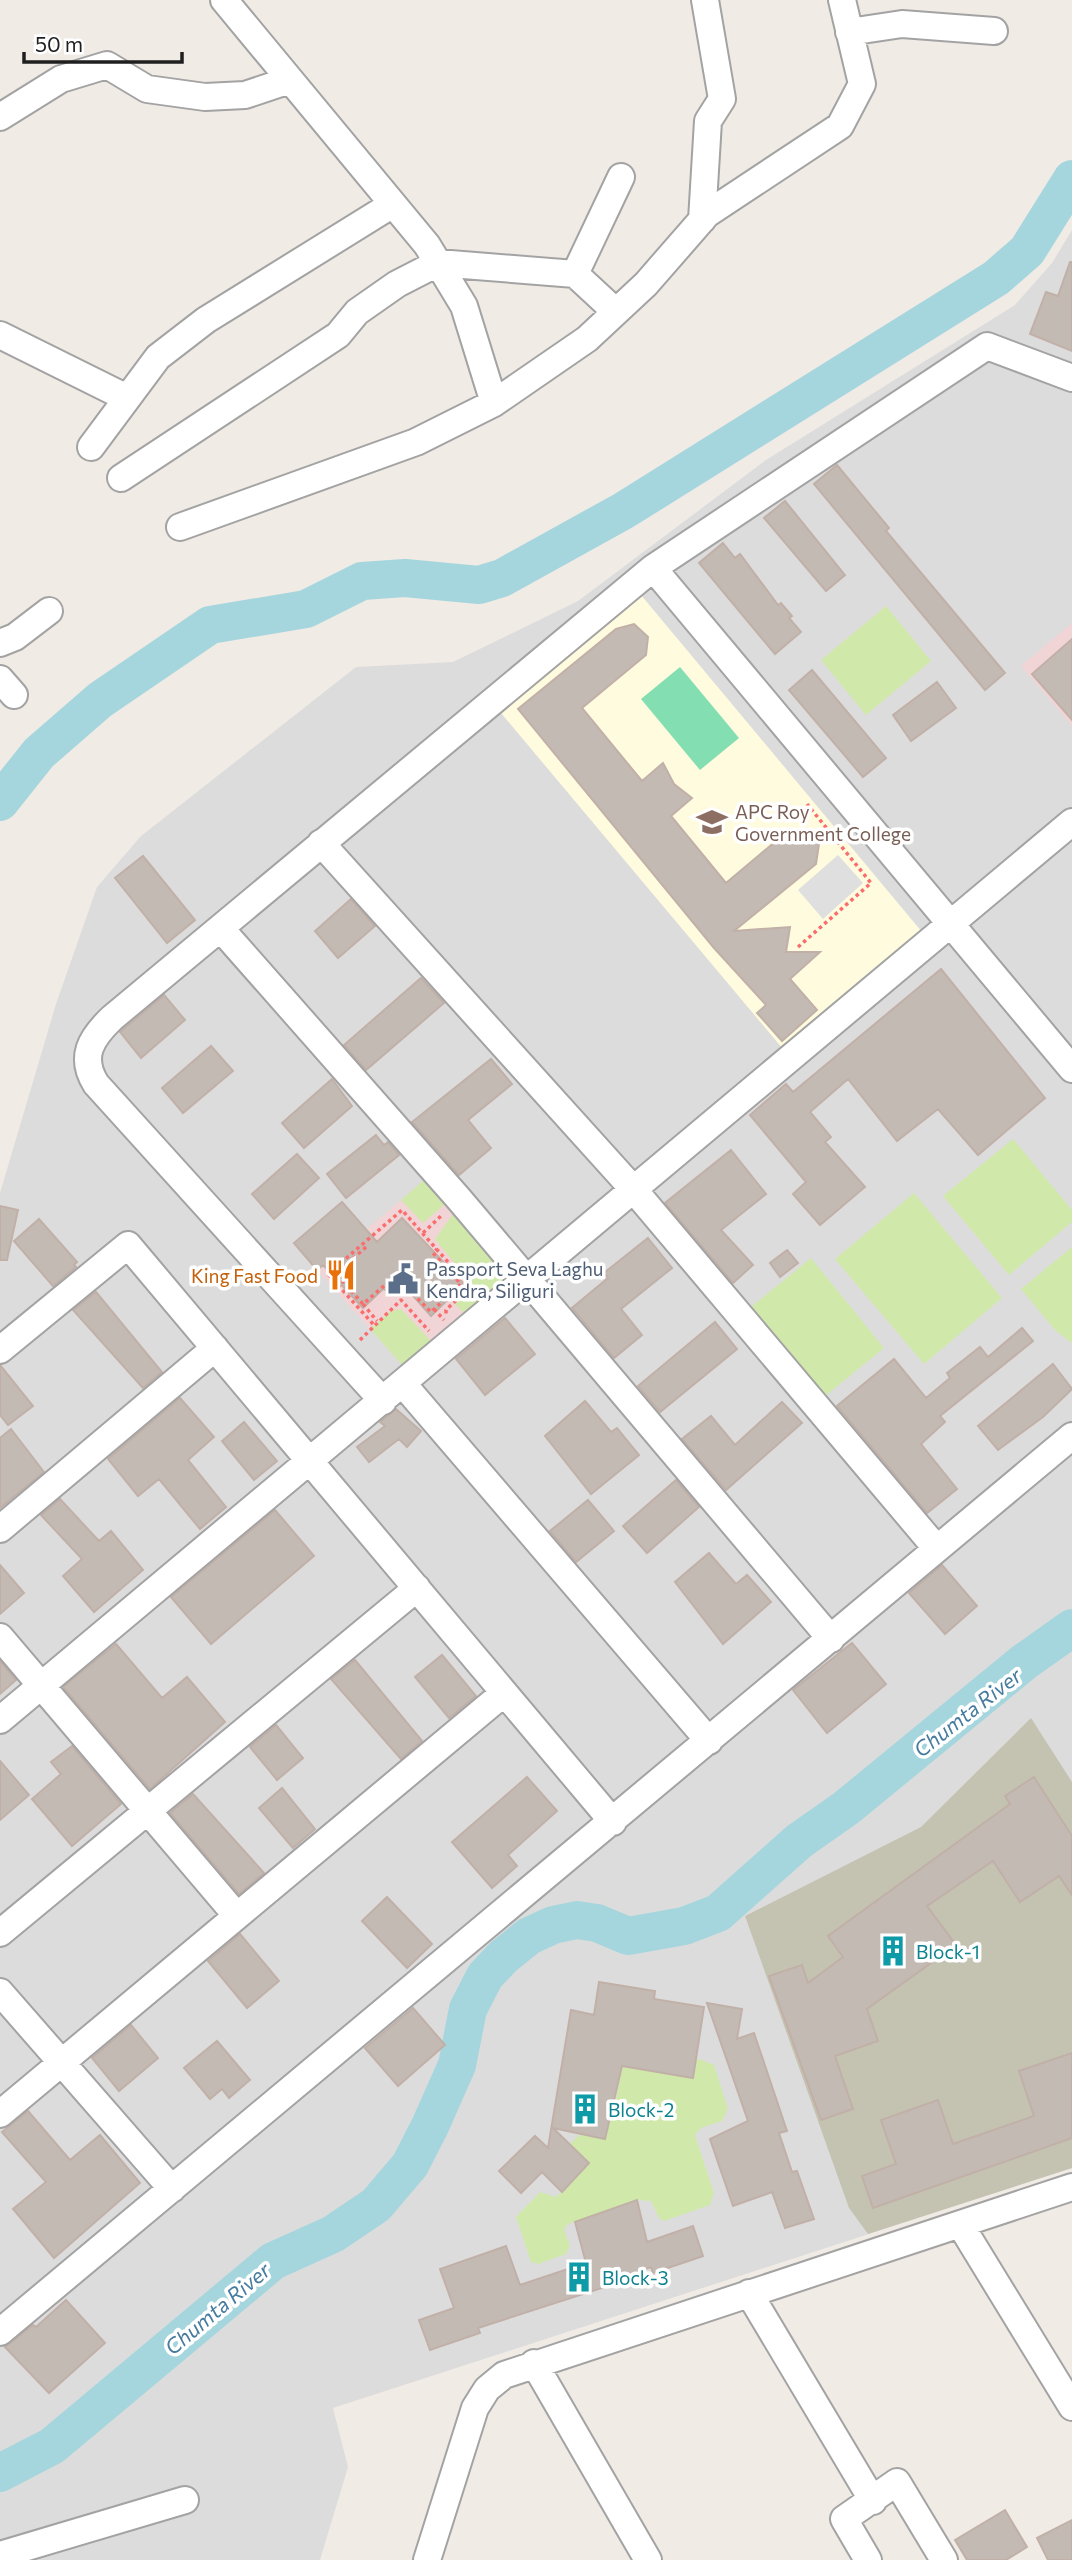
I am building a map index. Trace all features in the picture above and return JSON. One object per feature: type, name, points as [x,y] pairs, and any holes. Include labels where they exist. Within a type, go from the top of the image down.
[{"type":"street","points":[[224,0],[393,204],[438,263],[464,306],[494,403]]},
{"type":"street","points":[[702,220],[708,121],[722,99],[705,0]]},
{"type":"street","points":[[180,527],[416,442],[494,403],[587,339],[646,284],[702,220],[840,126],[862,84],[842,0]]},
{"type":"street","points":[[849,32],[902,24],[994,32]]},
{"type":"street","points":[[0,117],[61,79],[107,65],[147,89],[205,97],[245,95],[290,80]]},
{"type":"street","points":[[575,274],[621,177]]},
{"type":"street","points":[[91,447],[158,357],[206,320],[393,204]]},
{"type":"street","points":[[121,478],[338,335],[358,312],[397,284],[438,263],[575,274],[616,312]]},
{"type":"street","points":[[0,335],[127,398]]},
{"type":"street","points":[[709,1741],[393,1392],[96,1084],[89,1073],[89,1048],[100,1030],[653,568],[988,346],[1072,378]]},
{"type":"street","points":[[653,568],[1072,1069]]},
{"type":"street","points":[[0,643],[15,637],[49,611]]},
{"type":"street","points":[[0,1720],[1072,822]]},
{"type":"street","points":[[321,843],[634,1190],[937,1549]]},
{"type":"street","points":[[221,929],[527,1280],[831,1639]]},
{"type":"street","points":[[0,1350],[128,1245],[613,1822]]},
{"type":"street","points":[[0,1529],[215,1349]]},
{"type":"street","points":[[0,2332],[1072,1436]]},
{"type":"street","points":[[0,1933],[416,1588]]},
{"type":"street","points":[[0,1637],[237,1916]]},
{"type":"street","points":[[0,2114],[504,1693]]},
{"type":"street","points":[[0,1992],[172,2189]]},
{"type":"street","points":[[427,2560],[480,2398],[504,2375],[1072,2187]]},
{"type":"street","points":[[960,2224],[1072,2407]]},
{"type":"street","points":[[749,2292],[873,2501]]},
{"type":"street","points":[[534,2363],[648,2560]]},
{"type":"street","points":[[868,2560],[844,2519],[897,2482],[944,2560]]},
{"type":"street","points":[[0,2555],[54,2551],[185,2500]]},
{"type":"path","points":[[798,947],[871,883],[807,804]]},
{"type":"path","points":[[334,1272],[402,1210],[470,1287],[446,1310],[446,1321],[432,1334],[401,1300],[401,1287]]},
{"type":"path","points":[[366,1247],[328,1274],[373,1324],[401,1300]]},
{"type":"path","points":[[363,1304],[385,1285],[407,1287],[431,1312],[461,1284],[433,1253],[437,1249]]},
{"type":"path","points":[[334,1272],[377,1321]]},
{"type":"path","points":[[434,1309],[446,1321]]},
{"type":"shaded area","points":[[1072,230],[1072,2168],[333,2408],[348,2467],[320,2560],[0,2560],[0,1193],[56,1004],[97,887],[141,836],[356,667],[453,662],[578,601],[766,460],[1015,305],[1052,263]]},
{"type":"shaded area","name":"APC Roy Government College","points":[[641,595],[922,932],[783,1049],[501,713]]},
{"type":"shaded area","points":[[1072,623],[1072,726],[1021,666]]},
{"type":"shaded area","points":[[838,855],[863,883],[823,919],[798,890]]},
{"type":"shaded area","points":[[424,1180],[508,1277],[403,1366],[318,1271]]},
{"type":"shaded area","points":[[1031,1718],[1072,1782],[1072,2168],[868,2234],[849,2208],[745,1916],[921,1827]]},
{"type":"green space","points":[[886,606],[931,661],[866,715],[821,660]]},
{"type":"green space","points":[[680,667],[739,738],[700,770],[641,699]]},
{"type":"green space","points":[[1013,1139],[1072,1210],[1072,1222],[1009,1275],[943,1196]]},
{"type":"green space","points":[[424,1180],[445,1204],[423,1223],[401,1200]]},
{"type":"green space","points":[[914,1193],[1002,1298],[924,1364],[835,1259]]},
{"type":"green space","points":[[453,1214],[508,1277],[465,1314],[455,1304],[473,1286],[435,1239]]},
{"type":"green space","points":[[1072,1247],[1072,1343],[1055,1330],[1021,1289]]},
{"type":"green space","points":[[811,1258],[884,1348],[824,1397],[751,1307]]},
{"type":"green space","points":[[401,1309],[432,1342],[403,1366],[370,1329],[391,1311]]},
{"type":"green space","points":[[696,2058],[714,2065],[728,2109],[722,2121],[701,2128],[695,2135],[714,2193],[710,2205],[664,2221],[659,2218],[651,2201],[637,2200],[568,2224],[564,2229],[570,2246],[566,2254],[538,2264],[531,2262],[516,2217],[540,2192],[556,2197],[589,2164],[570,2144],[616,2099],[622,2066],[693,2077]]},
{"type":"building","points":[[1070,262],[1072,351],[1030,334],[1046,292],[1058,296]]},
{"type":"building","points":[[837,465],[889,528],[886,531],[1005,673],[985,690],[814,484]]},
{"type":"building","points":[[785,501],[845,575],[826,591],[764,518]]},
{"type":"building","points":[[723,543],[735,558],[740,554],[778,605],[781,603],[792,616],[789,618],[801,632],[775,654],[699,563]]},
{"type":"building","points":[[634,624],[648,637],[646,655],[582,708],[642,781],[663,763],[674,784],[692,798],[671,816],[726,883],[789,830],[810,833],[819,844],[816,864],[734,931],[790,927],[786,952],[820,952],[790,979],[817,1010],[782,1041],[757,1013],[766,1005],[714,948],[518,709],[616,629]]},
{"type":"building","points":[[1072,639],[1072,720],[1032,674]]},
{"type":"building","points":[[812,670],[886,758],[863,777],[789,690]]},
{"type":"building","points":[[937,682],[956,708],[911,741],[893,715]]},
{"type":"building","points":[[143,856],[195,920],[167,943],[115,878]]},
{"type":"building","points":[[351,899],[375,926],[338,958],[315,931]]},
{"type":"building","points":[[941,969],[1045,1098],[978,1155],[938,1109],[897,1141],[848,1079],[810,1112],[831,1137],[825,1142],[865,1187],[820,1225],[793,1194],[806,1182],[750,1115],[786,1084],[793,1092]]},
{"type":"building","points":[[421,978],[444,1003],[366,1070],[344,1045]]},
{"type":"building","points":[[164,995],[185,1020],[141,1058],[120,1032]]},
{"type":"building","points":[[211,1046],[233,1071],[183,1113],[162,1088]]},
{"type":"building","points":[[491,1059],[512,1084],[468,1120],[491,1148],[459,1175],[412,1122]]},
{"type":"building","points":[[332,1079],[352,1106],[304,1148],[282,1123]]},
{"type":"building","points":[[376,1135],[384,1145],[388,1142],[399,1155],[346,1198],[327,1174]]},
{"type":"building","points":[[731,1150],[766,1194],[721,1230],[753,1265],[733,1283],[665,1203]]},
{"type":"building","points":[[297,1154],[319,1178],[274,1219],[252,1194]]},
{"type":"building","points":[[342,1202],[377,1242],[402,1218],[464,1284],[431,1316],[408,1290],[394,1293],[383,1289],[363,1308],[323,1265],[317,1270],[294,1243]]},
{"type":"building","points":[[0,1206],[18,1210],[7,1260],[0,1260]]},
{"type":"building","points":[[39,1219],[77,1262],[74,1265],[76,1267],[53,1286],[14,1241]]},
{"type":"building","points":[[648,1238],[672,1268],[621,1309],[642,1335],[614,1358],[572,1308],[608,1278],[604,1273]]},
{"type":"building","points":[[787,1250],[798,1263],[780,1277],[770,1263]]},
{"type":"building","points":[[96,1292],[162,1372],[143,1388],[73,1310]]},
{"type":"building","points":[[505,1318],[535,1354],[485,1395],[456,1359]]},
{"type":"building","points":[[715,1322],[737,1349],[660,1412],[638,1386]]},
{"type":"building","points":[[1022,1328],[1033,1341],[940,1416],[945,1422],[921,1444],[957,1489],[927,1513],[837,1406],[894,1359],[926,1398],[950,1378],[947,1373],[980,1347],[988,1357]]},
{"type":"building","points":[[1053,1364],[1072,1389],[1043,1417],[998,1450],[978,1426]]},
{"type":"building","points":[[0,1365],[33,1406],[8,1425],[0,1415]]},
{"type":"building","points":[[180,1398],[214,1437],[188,1460],[226,1507],[200,1529],[159,1479],[138,1496],[108,1459]]},
{"type":"building","points":[[585,1401],[611,1432],[617,1428],[639,1455],[591,1494],[545,1436]]},
{"type":"building","points":[[782,1402],[802,1423],[726,1490],[682,1439],[711,1416],[735,1445]]},
{"type":"building","points":[[396,1409],[421,1431],[407,1447],[399,1439],[369,1462],[357,1447],[385,1426],[380,1422]]},
{"type":"building","points":[[244,1422],[277,1461],[254,1480],[222,1441]]},
{"type":"building","points":[[11,1429],[44,1472],[0,1508],[0,1438]]},
{"type":"building","points":[[676,1480],[699,1507],[647,1553],[623,1526]]},
{"type":"building","points":[[60,1499],[99,1541],[111,1531],[143,1570],[94,1612],[63,1576],[82,1559],[41,1515]]},
{"type":"building","points":[[588,1500],[614,1531],[576,1562],[550,1531]]},
{"type":"building","points":[[275,1510],[314,1556],[211,1644],[171,1597]]},
{"type":"building","points":[[709,1553],[736,1584],[747,1575],[771,1602],[723,1644],[675,1582]]},
{"type":"building","points":[[0,1565],[24,1593],[0,1614]]},
{"type":"building","points":[[942,1565],[977,1606],[945,1634],[909,1593]]},
{"type":"building","points":[[852,1643],[886,1684],[827,1733],[793,1690]]},
{"type":"building","points":[[116,1644],[162,1698],[187,1677],[225,1722],[150,1789],[63,1687]]},
{"type":"building","points":[[442,1655],[476,1696],[449,1718],[415,1677]]},
{"type":"building","points":[[355,1660],[422,1741],[401,1759],[331,1679]]},
{"type":"building","points":[[0,1661],[16,1680],[0,1694]]},
{"type":"building","points":[[276,1725],[303,1758],[277,1780],[250,1747]]},
{"type":"building","points":[[72,1746],[121,1804],[72,1846],[32,1799],[61,1774],[51,1762]]},
{"type":"building","points":[[0,1761],[29,1795],[0,1820]]},
{"type":"building","points":[[527,1777],[557,1811],[508,1855],[517,1866],[492,1888],[452,1842]]},
{"type":"building","name":"Block-1","points":[[1034,1777],[1072,1836],[1072,1895],[1059,1876],[1020,1902],[993,1861],[927,1906],[956,1945],[867,2009],[878,2041],[835,2056],[853,2109],[821,2120],[769,1976],[802,1965],[808,1983],[843,1957],[828,1936],[1010,1804],[1005,1796]]},
{"type":"building","points":[[282,1788],[315,1829],[293,1848],[259,1808]]},
{"type":"building","points":[[193,1794],[264,1873],[239,1894],[170,1813]]},
{"type":"building","points":[[387,1897],[432,1944],[407,1968],[362,1921]]},
{"type":"building","points":[[240,1934],[279,1981],[247,2008],[208,1961]]},
{"type":"building","name":"Block-2","points":[[599,1982],[655,1991],[654,1999],[704,2007],[693,2078],[622,2066],[605,2139],[553,2128],[589,2163],[562,2192],[542,2172],[521,2193],[499,2171],[535,2136],[548,2148],[571,2010],[594,2015]]},
{"type":"building","points":[[707,2003],[742,2009],[737,2039],[754,2033],[787,2131],[779,2133],[792,2172],[797,2171],[814,2219],[785,2228],[772,2192],[733,2206],[710,2139],[748,2121]]},
{"type":"building","points":[[413,2008],[445,2045],[398,2086],[365,2048]]},
{"type":"building","points":[[131,2025],[158,2058],[119,2091],[92,2058]]},
{"type":"building","points":[[217,2041],[250,2080],[229,2098],[222,2089],[210,2099],[184,2068]]},
{"type":"building","points":[[1072,2053],[1072,2138],[873,2208],[862,2176],[896,2164],[881,2120],[938,2100],[953,2144],[1034,2116],[1019,2071]]},
{"type":"building","points":[[28,2111],[70,2160],[100,2135],[140,2183],[54,2258],[13,2209],[46,2182],[2,2132]]},
{"type":"building","name":"Block-3","points":[[637,2200],[647,2242],[693,2226],[703,2256],[653,2273],[651,2267],[610,2282],[611,2285],[478,2328],[480,2333],[430,2350],[419,2320],[454,2308],[440,2269],[506,2246],[520,2285],[586,2263],[575,2222]]},
{"type":"building","points":[[66,2300],[105,2343],[49,2393],[5,2347],[33,2325],[36,2327]]},
{"type":"building","points":[[1005,2510],[1027,2547],[1006,2560],[967,2560],[955,2540]]},
{"type":"building","points":[[1072,2520],[1072,2560],[1048,2560],[1037,2538]]},
{"type":"waterway","points":[[0,802],[39,753],[100,700],[210,625],[306,609],[362,581],[405,578],[479,585],[502,578],[623,511],[996,278],[1027,251],[1072,179]]},
{"type":"waterway","name":"Chumta River","points":[[0,2473],[52,2446],[273,2261],[333,2234],[376,2205],[410,2165],[430,2126],[457,2065],[468,2009],[485,1976],[529,1936],[553,1925],[577,1920],[597,1923],[628,1936],[684,1926],[718,1913],[799,1841],[846,1808],[1024,1662],[1072,1628]]},
{"type":"place","name":"APC Roy Government College","points":[[712,822]]},
{"type":"place","name":"King Fast Food","points":[[341,1275]]},
{"type":"place","name":"Passport Seva Laghu Kendra, Siliguri","points":[[403,1279]]},
{"type":"place","name":"Block-1","points":[[893,1951]]},
{"type":"place","name":"Block-2","points":[[585,2109]]},
{"type":"place","name":"Block-3","points":[[579,2277]]}]
